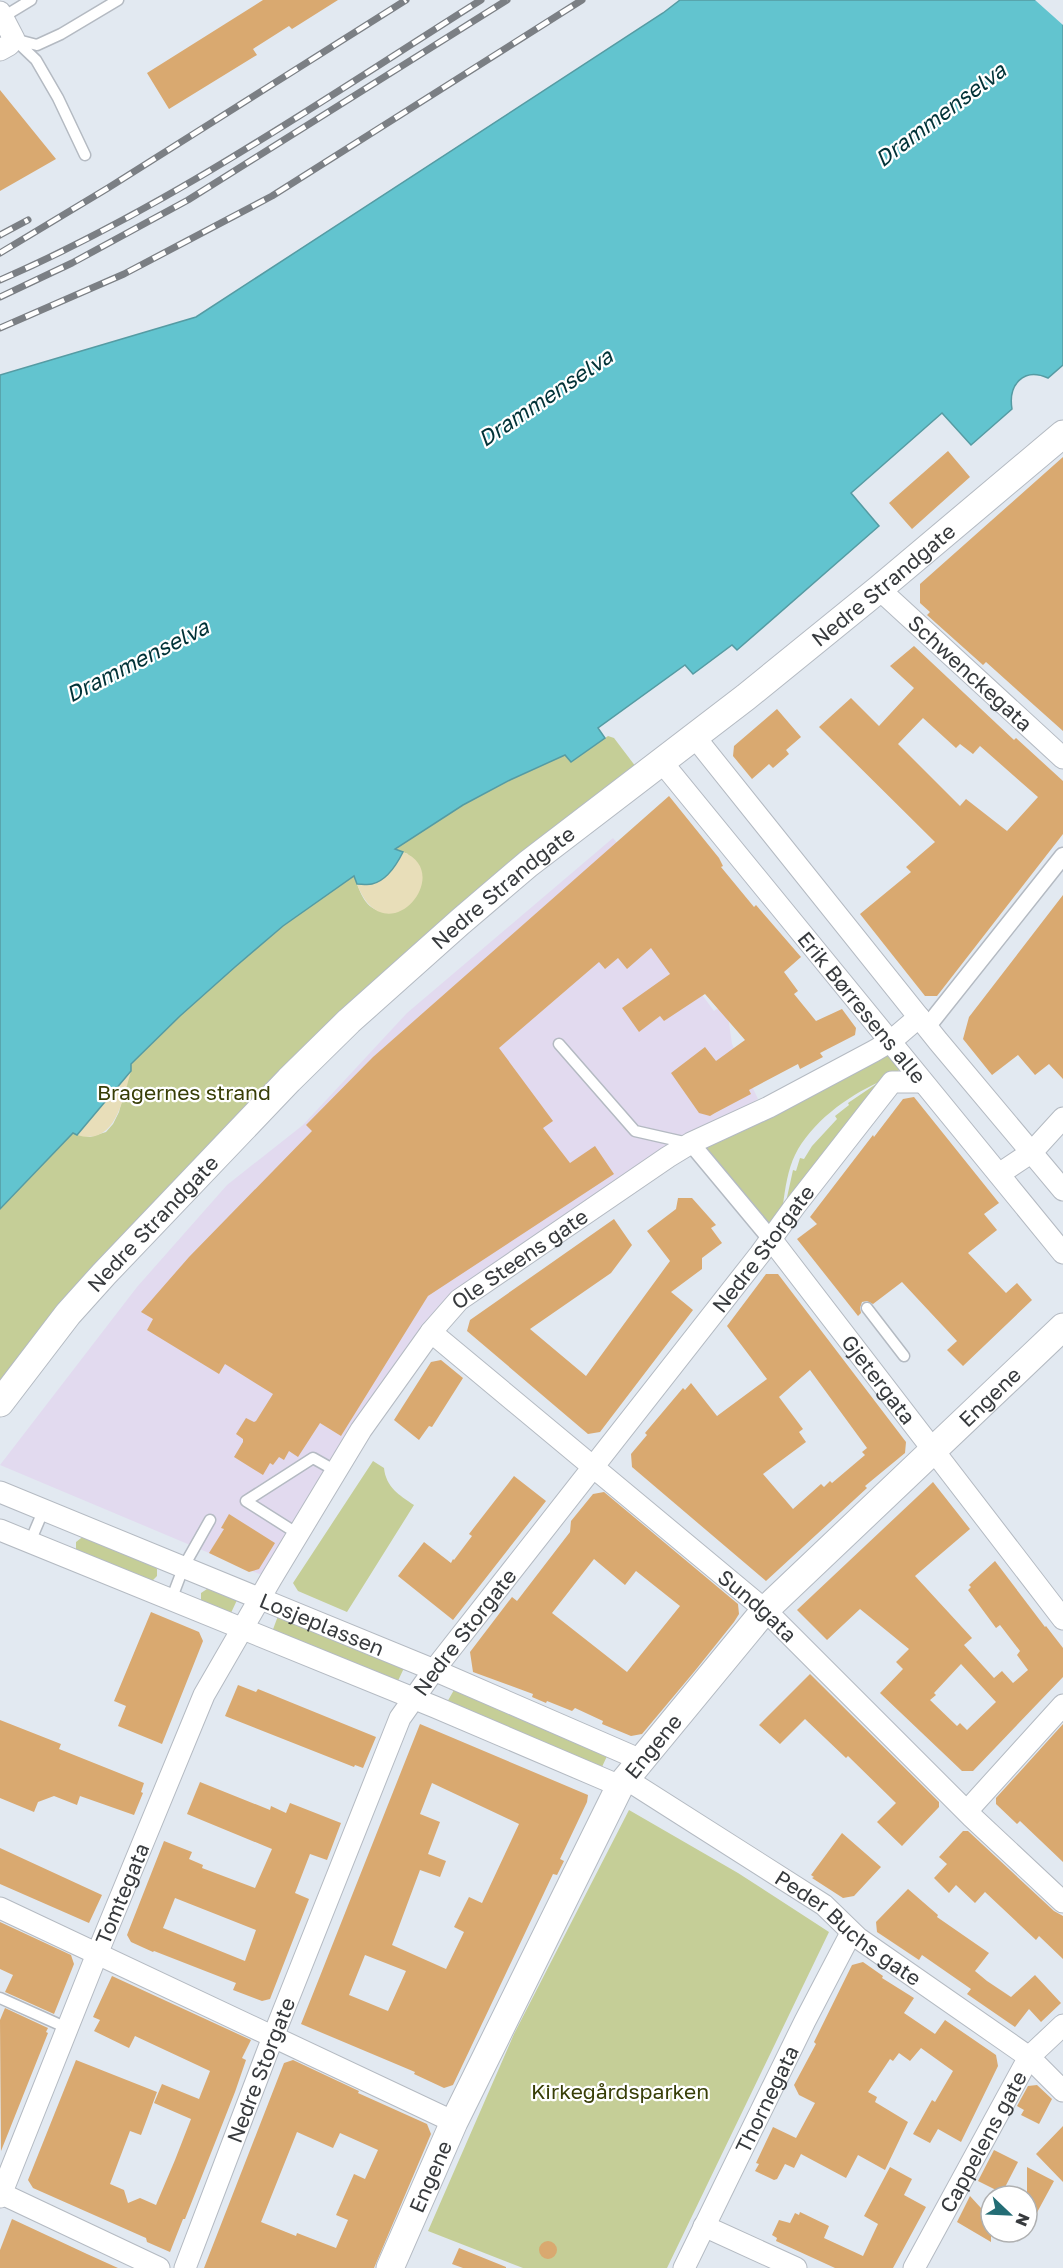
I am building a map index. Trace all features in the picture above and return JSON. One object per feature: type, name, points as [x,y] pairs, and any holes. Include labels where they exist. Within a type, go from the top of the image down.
[{"type":"street","points":[[1,15],[7,45]]},
{"type":"street","name":"Nedre Strandgate","points":[[0,1403],[68,1314],[289,1080],[460,921],[528,864],[879,589],[1063,434]]},
{"type":"street","name":"Schwenckegata","points":[[879,589],[1063,758]]},
{"type":"street","name":"Erik Børresens alle","points":[[694,736],[923,1022],[1063,1190]]},
{"type":"street","name":"Erik Børresens alle","points":[[661,761],[1063,1253]]},
{"type":"street","points":[[923,1022],[1063,856]]},
{"type":"street","name":"Ole Steens gate","points":[[260,1597],[361,1430],[431,1332],[459,1300],[691,1143],[769,1107],[923,1022]]},
{"type":"street","name":"Nedre Storgate","points":[[185,2268],[273,2037],[400,1718],[434,1670],[595,1467],[892,1082],[922,1082]]},
{"type":"street","points":[[999,1174],[1032,1152],[1063,1118]]},
{"type":"street","name":"Gjetergata","points":[[691,1143],[771,1239],[1063,1619]]},
{"type":"street","name":"Engene","points":[[390,2268],[454,2122],[629,1775],[765,1610],[1063,1327]]},
{"type":"street","name":"Sundgata","points":[[431,1332],[765,1610],[967,1811],[1063,1902]]},
{"type":"street","name":"Losjeplassen","points":[[0,1492],[434,1670],[629,1775]]},
{"type":"street","name":"Losjeplassen","points":[[0,1530],[414,1699],[629,1775]]},
{"type":"street","name":"Tomtegata","points":[[0,2195],[204,1695],[260,1597]]},
{"type":"street","points":[[967,1811],[1063,1705]]},
{"type":"street","name":"Peder Buchs gate","points":[[629,1775],[824,1905],[851,1933],[1029,2057],[1063,2091]]},
{"type":"street","points":[[0,1908],[454,2122]]},
{"type":"street","name":"Thornegata","points":[[684,2268],[805,2021],[851,1933]]},
{"type":"street","name":"Cappelens gate","points":[[914,2268],[1029,2057],[1063,2025]]},
{"type":"street","points":[[0,2195],[159,2268]]},
{"type":"street","points":[[704,2226],[796,2268]]},
{"type":"lane","points":[[1,15],[31,0]]},
{"type":"lane","points":[[7,45],[37,45],[61,34],[118,0]]},
{"type":"lane","points":[[7,45],[36,60],[58,98],[85,155]]},
{"type":"lane","points":[[559,1044],[635,1131],[691,1143]]},
{"type":"lane","points":[[867,1308],[904,1356]]},
{"type":"lane","points":[[298,1533],[246,1501],[313,1458],[336,1471]]},
{"type":"lane","points":[[30,1542],[44,1509]]},
{"type":"lane","points":[[171,1600],[184,1566],[210,1520]]},
{"type":"lane","points":[[0,1998],[67,2028]]},
{"type":"shaded area","points":[[613,838],[670,907],[680,965],[714,1011],[726,1002],[732,1044],[758,1099],[691,1143],[431,1332],[271,1579],[0,1465],[137,1287],[227,1185],[303,1125],[407,1013]]},
{"type":"green space","name":"Bragernes strand","points":[[608,736],[614,738],[636,767],[568,819],[0,1386],[0,1209],[73,1133],[90,1137],[106,1132],[119,1112],[131,1064],[180,1016],[283,926],[354,876],[367,904],[378,911],[395,913],[408,854],[394,849],[463,805],[510,780],[565,755],[571,762]]},
{"type":"green space","points":[[891,1041],[910,1063],[898,1071],[892,1082],[771,1239],[691,1143]],"holes":[[[879,1082],[848,1103],[849,1105],[835,1116],[837,1119],[812,1146],[804,1159],[800,1158],[796,1171],[793,1170],[786,1202],[783,1205],[787,1179],[795,1155],[810,1132],[842,1103]]]},
{"type":"green space","points":[[373,1461],[384,1468],[387,1480],[394,1490],[414,1505],[347,1612],[298,1591],[293,1583]]},
{"type":"green space","points":[[85,1535],[153,1563],[157,1569],[157,1576],[152,1581],[76,1553],[76,1542]]},
{"type":"green space","points":[[210,1587],[238,1598],[230,1615],[201,1601],[201,1593]]},
{"type":"green space","points":[[278,1616],[404,1668],[397,1683],[272,1632]]},
{"type":"green space","points":[[454,1690],[608,1754],[601,1769],[446,1704]]},
{"type":"green space","name":"Kirkegårdsparken","points":[[629,1810],[738,1873],[829,1932],[667,2268],[523,2268],[428,2231],[514,2034]]},
{"type":"sand","points":[[403,852],[418,862],[423,876],[420,891],[411,904],[398,912],[384,913],[369,905],[357,884],[372,884],[396,865]]},
{"type":"sand","points":[[131,1071],[121,1106],[109,1127],[101,1134],[90,1137],[77,1135]]},
{"type":"water","name":"Drammenselva","points":[[680,0],[1063,0],[1063,365],[1048,378],[1031,375],[1019,380],[1012,392],[1012,409],[971,445],[942,413],[851,493],[879,526],[737,650],[732,645],[693,674],[685,665],[598,728],[605,738],[571,762],[565,755],[463,805],[395,849],[403,852],[394,867],[382,879],[372,884],[357,884],[354,876],[283,926],[180,1016],[131,1064],[131,1071],[77,1135],[73,1133],[0,1209],[0,375],[196,317]]},
{"type":"pier","points":[[1035,0],[1063,0],[1063,25]]},
{"type":"building","points":[[263,0],[338,0],[292,29],[289,26],[253,49],[257,55],[169,109],[147,73]]},
{"type":"building","points":[[0,90],[56,159],[0,191]]},
{"type":"building","points":[[948,451],[970,477],[912,529],[889,503]]},
{"type":"building","points":[[1063,457],[1063,731],[986,662],[983,665],[927,615],[930,612],[920,603],[920,584]]},
{"type":"building","points":[[914,646],[1014,740],[1016,738],[1063,781],[1063,834],[937,996],[925,996],[860,914],[911,872],[906,867],[935,842],[819,727],[851,698],[879,726],[914,688],[890,666]],"holes":[[[923,718],[956,748],[960,744],[973,754],[980,746],[1038,797],[1007,831],[966,799],[960,806],[898,744]]]},
{"type":"building","points":[[777,709],[801,737],[786,750],[789,754],[773,768],[769,764],[752,779],[733,756],[734,746]]},
{"type":"building","points":[[669,796],[719,858],[723,866],[721,867],[754,907],[756,905],[801,957],[784,972],[798,991],[794,994],[816,1021],[842,1009],[856,1028],[855,1035],[820,1053],[823,1057],[800,1069],[798,1064],[749,1090],[751,1094],[710,1116],[699,1113],[671,1073],[705,1047],[716,1061],[745,1040],[705,994],[664,1021],[660,1016],[639,1032],[622,1008],[670,974],[651,948],[627,969],[618,958],[605,969],[599,962],[499,1048],[553,1121],[543,1128],[570,1163],[595,1146],[614,1174],[428,1296],[341,1436],[320,1423],[298,1457],[289,1451],[284,1460],[279,1457],[273,1465],[270,1463],[263,1475],[234,1457],[243,1442],[243,1439],[236,1434],[246,1418],[256,1421],[273,1394],[225,1364],[219,1374],[147,1330],[153,1319],[141,1312],[189,1257],[312,1131],[306,1125],[373,1057]]},
{"type":"building","points":[[1063,895],[1063,1079],[1049,1064],[1035,1075],[1018,1055],[992,1075],[963,1039],[969,1017]]},
{"type":"building","points":[[914,1097],[999,1203],[984,1214],[997,1230],[968,1253],[1006,1293],[1017,1283],[1032,1300],[963,1366],[947,1350],[957,1341],[902,1282],[873,1304],[867,1301],[862,1302],[861,1313],[858,1316],[797,1239],[817,1224],[810,1217],[873,1135],[874,1137],[903,1099]]},
{"type":"building","points":[[678,1198],[692,1198],[716,1225],[711,1228],[722,1243],[702,1258],[702,1269],[671,1292],[693,1310],[600,1432],[588,1434],[467,1331],[470,1320],[614,1219],[632,1245],[611,1273],[530,1329],[586,1376],[670,1261],[647,1231],[676,1209]]},
{"type":"building","points":[[766,1274],[778,1274],[906,1442],[905,1453],[865,1486],[867,1488],[766,1581],[632,1467],[631,1454],[647,1435],[645,1433],[683,1388],[685,1390],[691,1383],[717,1416],[767,1379],[727,1326]],"holes":[[[810,1370],[867,1448],[862,1452],[865,1455],[832,1483],[830,1481],[824,1487],[821,1484],[793,1509],[763,1474],[806,1442],[799,1432],[803,1429],[779,1397]]]},
{"type":"building","points":[[441,1360],[463,1378],[432,1427],[429,1426],[419,1440],[394,1420],[431,1362]]},
{"type":"building","points":[[514,1476],[546,1501],[453,1620],[398,1576],[424,1542],[451,1563],[472,1536],[469,1534]]},
{"type":"building","points":[[933,1482],[970,1529],[915,1576],[972,1638],[964,1645],[994,1678],[1002,1671],[1013,1683],[1028,1670],[1017,1655],[1020,1651],[1000,1625],[996,1628],[968,1590],[971,1587],[969,1585],[995,1561],[1063,1648],[1063,1677],[973,1771],[962,1771],[880,1693],[903,1669],[896,1662],[909,1649],[860,1609],[827,1640],[797,1610]],"holes":[[[961,1664],[996,1702],[967,1730],[960,1723],[957,1726],[930,1700]]]},
{"type":"building","points":[[604,1492],[738,1604],[739,1614],[734,1622],[694,1672],[642,1734],[631,1736],[602,1724],[603,1721],[575,1708],[572,1711],[547,1701],[546,1703],[532,1697],[533,1694],[473,1672],[470,1652],[512,1597],[517,1601],[570,1532],[571,1521],[593,1494]],"holes":[[[594,1559],[625,1585],[636,1571],[680,1606],[627,1672],[552,1613]]]},
{"type":"building","points":[[229,1514],[275,1543],[259,1569],[249,1572],[209,1553],[224,1529],[221,1528]]},
{"type":"building","points":[[151,1612],[199,1632],[203,1641],[162,1744],[118,1726],[126,1706],[114,1701]]},
{"type":"building","points":[[810,1674],[939,1802],[939,1807],[902,1846],[877,1822],[896,1803],[848,1756],[846,1758],[805,1719],[780,1744],[759,1725]]},
{"type":"building","points":[[238,1685],[256,1692],[258,1689],[376,1737],[363,1768],[355,1765],[354,1767],[225,1716]]},
{"type":"building","points":[[0,1720],[61,1744],[59,1749],[144,1783],[141,1792],[143,1793],[134,1815],[80,1796],[77,1805],[54,1796],[38,1802],[34,1812],[0,1798]]},
{"type":"building","points":[[420,1724],[588,1795],[587,1802],[560,1859],[564,1861],[557,1875],[553,1874],[453,2085],[444,2088],[414,2074],[415,2072],[301,2024]],"holes":[[[432,1783],[519,1824],[482,1903],[469,1897],[454,1927],[464,1932],[446,1969],[392,1945],[420,1870],[440,1877],[446,1861],[428,1854],[440,1822],[420,1814]],[[365,1955],[406,1971],[388,2011],[349,1995]]]},
{"type":"building","points":[[1063,1724],[1063,1862],[1020,1821],[1017,1824],[996,1804],[996,1798]]},
{"type":"building","points":[[200,1782],[270,1810],[271,1806],[286,1813],[290,1803],[341,1823],[327,1860],[310,1854],[295,1893],[309,1899],[270,1999],[262,2001],[233,1990],[236,1983],[153,1952],[131,1942],[127,1935],[164,1841],[192,1852],[189,1859],[203,1865],[202,1868],[255,1888],[272,1849],[187,1814]],"holes":[[[175,1898],[256,1930],[245,1961],[163,1928]]]},
{"type":"building","points":[[963,1831],[968,1831],[1054,1911],[1063,1916],[1063,1959],[1039,1936],[1036,1940],[985,1892],[975,1903],[956,1885],[949,1893],[934,1878],[947,1864],[939,1857]]},
{"type":"building","points":[[842,1833],[881,1867],[854,1896],[843,1898],[812,1878],[814,1877],[811,1875]]},
{"type":"building","points":[[0,1848],[102,1895],[89,1923],[0,1884]]},
{"type":"building","points":[[908,1889],[938,1915],[937,1917],[989,1953],[975,1971],[987,1981],[1011,1997],[1035,1975],[1061,2003],[1041,2022],[1029,2009],[1015,2027],[967,1994],[971,1989],[922,1955],[919,1960],[877,1932],[876,1922]]},
{"type":"building","points":[[0,1922],[71,1955],[74,1964],[54,2014],[5,1992],[13,1975],[0,1969]]},
{"type":"building","points":[[863,1962],[883,1976],[882,1978],[914,1998],[904,2013],[935,2034],[945,2020],[996,2055],[998,2066],[961,2142],[938,2129],[930,2143],[913,2134],[932,2100],[935,2102],[953,2071],[921,2048],[910,2061],[899,2053],[893,2061],[890,2059],[868,2092],[877,2097],[875,2102],[908,2122],[885,2170],[858,2155],[846,2178],[801,2154],[794,2168],[785,2164],[777,2179],[774,2180],[755,2171],[759,2164],[756,2163],[773,2127],[796,2138],[815,2103],[799,2095],[794,2085],[816,2044],[814,2042],[852,1965]]},
{"type":"building","points":[[112,1976],[251,2040],[242,2058],[246,2060],[235,2092],[170,2252],[147,2242],[146,2238],[33,2188],[28,2180],[76,2060],[157,2092],[141,2135],[130,2131],[110,2184],[124,2190],[128,2203],[140,2198],[156,2205],[175,2160],[191,2119],[154,2103],[162,2084],[199,2099],[210,2071],[135,2036],[129,2048],[94,2031],[100,2020],[93,2017]]},
{"type":"building","points":[[5,2008],[48,2028],[46,2032],[48,2033],[1,2151],[0,2020]]},
{"type":"building","points":[[293,2060],[427,2124],[431,2134],[374,2268],[204,2268],[284,2063]],"holes":[[[297,2132],[333,2148],[340,2133],[378,2150],[365,2179],[354,2174],[336,2215],[348,2220],[336,2248],[261,2222]]]},
{"type":"building","points":[[1037,2085],[1052,2099],[1039,2124],[1021,2115],[1024,2110],[1017,2106],[1028,2086]]},
{"type":"building","points":[[1063,2126],[1063,2182],[1036,2154]]},
{"type":"building","points":[[994,2150],[1018,2162],[1007,2184],[984,2184],[978,2181]]},
{"type":"building","points":[[890,2167],[912,2179],[904,2195],[926,2207],[893,2268],[835,2268],[776,2241],[777,2238],[772,2235],[779,2220],[790,2223],[795,2213],[799,2215],[800,2212],[829,2226],[824,2238],[863,2256],[878,2224],[864,2216]]},
{"type":"building","points":[[1027,2167],[1054,2181],[1039,2209],[1039,2184],[1027,2184]]},
{"type":"building","points":[[970,2196],[979,2206],[979,2235],[957,2222]]},
{"type":"building","points":[[12,2219],[118,2268],[0,2268],[0,2250]]},
{"type":"building","points":[[544,2241],[552,2241],[557,2246],[555,2257],[544,2259],[539,2254],[539,2246]]},
{"type":"building","points":[[459,2248],[506,2268],[463,2268],[452,2264]]},
{"type":"railway","points":[[0,253],[108,188],[406,0]]},
{"type":"railway","points":[[0,280],[63,251],[186,185],[305,113],[481,0]]},
{"type":"railway","points":[[0,297],[72,263],[188,200],[507,0]]},
{"type":"railway","points":[[0,328],[124,274],[272,196],[582,0]]},
{"type":"railway","points":[[0,235],[28,220]]}]
